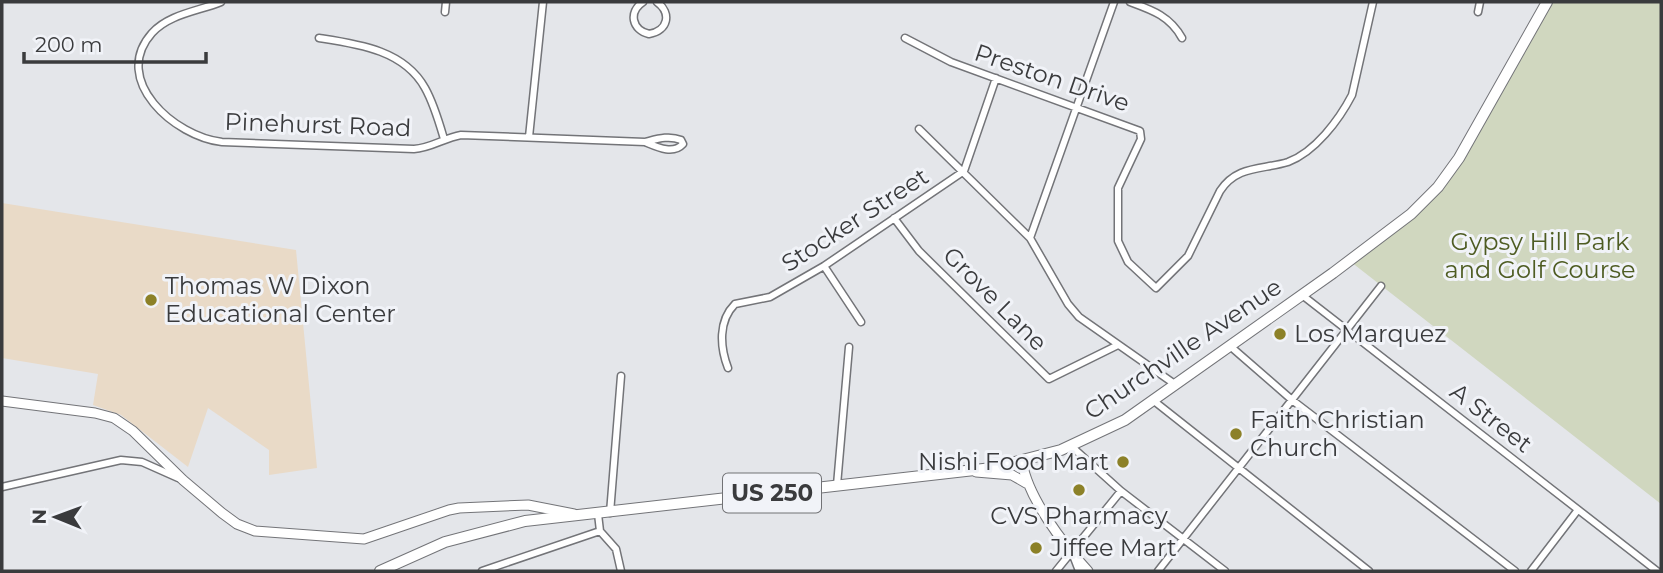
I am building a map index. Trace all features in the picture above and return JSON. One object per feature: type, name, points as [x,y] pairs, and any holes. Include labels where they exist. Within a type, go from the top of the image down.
[{"type":"main road","name":"Churchville Avenue","points":[[380,571],[445,542],[525,521],[966,471],[1022,462],[1070,446],[1110,428],[1154,401],[1411,214],[1438,187],[1467,145],[1547,2]]},
{"type":"street","name":"Pinehurst Road","points":[[221,2],[163,24],[148,39],[141,55],[141,81],[147,96],[155,106],[186,130],[207,139],[222,142],[417,149],[461,135],[645,142],[675,138],[681,140],[682,144],[676,149],[663,149],[645,142]]},
{"type":"street","points":[[445,12],[446,2]]},
{"type":"street","points":[[528,137],[543,2]]},
{"type":"street","points":[[643,2],[635,10],[633,20],[638,29],[649,34],[660,30],[666,21],[665,9],[657,2]]},
{"type":"street","points":[[1030,238],[1114,2]]},
{"type":"street","points":[[1130,2],[1163,15],[1174,25],[1182,38]]},
{"type":"street","name":"Preston Drive","points":[[905,38],[951,62],[1135,127],[1141,134],[1141,139],[1118,188],[1118,241],[1128,262],[1156,288],[1187,257],[1227,182],[1244,170],[1287,162],[1305,153],[1323,135],[1352,95],[1373,2]]},
{"type":"street","points":[[1478,12],[1480,2]]},
{"type":"street","points":[[319,38],[385,53],[407,66],[425,88],[444,139]]},
{"type":"street","name":"Stocker Street","points":[[728,368],[721,349],[725,320],[733,307],[740,302],[770,297],[824,267],[964,171],[996,78]]},
{"type":"street","points":[[919,129],[1030,238],[1072,309],[1084,322],[1176,385]]},
{"type":"street","name":"Grove Lane","points":[[894,218],[919,251],[1049,379],[1118,345]]},
{"type":"street","points":[[824,267],[861,322]]},
{"type":"street","points":[[1158,571],[1381,286]]},
{"type":"street","name":"A Street","points":[[1302,295],[1657,571]]},
{"type":"street","points":[[1230,346],[1292,400],[1515,571]]},
{"type":"street","points":[[836,485],[849,347]]},
{"type":"street","points":[[610,513],[621,376]]},
{"type":"street","points":[[2,401],[114,418],[133,431],[183,480],[237,524],[255,531],[364,539],[449,510],[505,506],[542,507],[579,515]]},
{"type":"street","points":[[1154,401],[1369,571]]},
{"type":"street","points":[[1070,446],[1121,491],[1225,571]]},
{"type":"street","points":[[2,487],[127,459],[142,462],[183,480]]},
{"type":"street","points":[[1022,462],[1027,484],[1072,553],[1088,571]]},
{"type":"street","points":[[966,471],[1012,475],[1027,484]]},
{"type":"street","points":[[1056,571],[1121,491]]},
{"type":"street","points":[[523,507],[525,521]]},
{"type":"street","points":[[1531,571],[1577,511]]},
{"type":"street","points":[[598,514],[600,531],[616,549],[621,571]]},
{"type":"street","points":[[482,571],[600,531]]},
{"type":"street","points":[[1072,553],[1079,571]]},
{"type":"shaded area","name":"Thomas W Dixon Educational Center","points":[[2,203],[296,250],[317,468],[269,475],[269,450],[208,408],[188,467],[121,415],[93,405],[98,374],[2,358]]},
{"type":"green space","name":"Gypsy Hill Park and Golf Course","points":[[1553,2],[1661,2],[1661,504],[1351,262],[1399,227],[1469,148]]},
{"type":"place","name":"Thomas W Dixon Educational Center","points":[[151,300]]},
{"type":"place","name":"Los Marquez","points":[[1280,334]]},
{"type":"place","name":"Faith Christian Church","points":[[1236,434]]},
{"type":"place","name":"Nishi Food Mart","points":[[1123,462]]},
{"type":"place","name":"CVS Pharmacy","points":[[1079,490]]},
{"type":"place","name":"Jiffee Mart","points":[[1036,548]]}]
